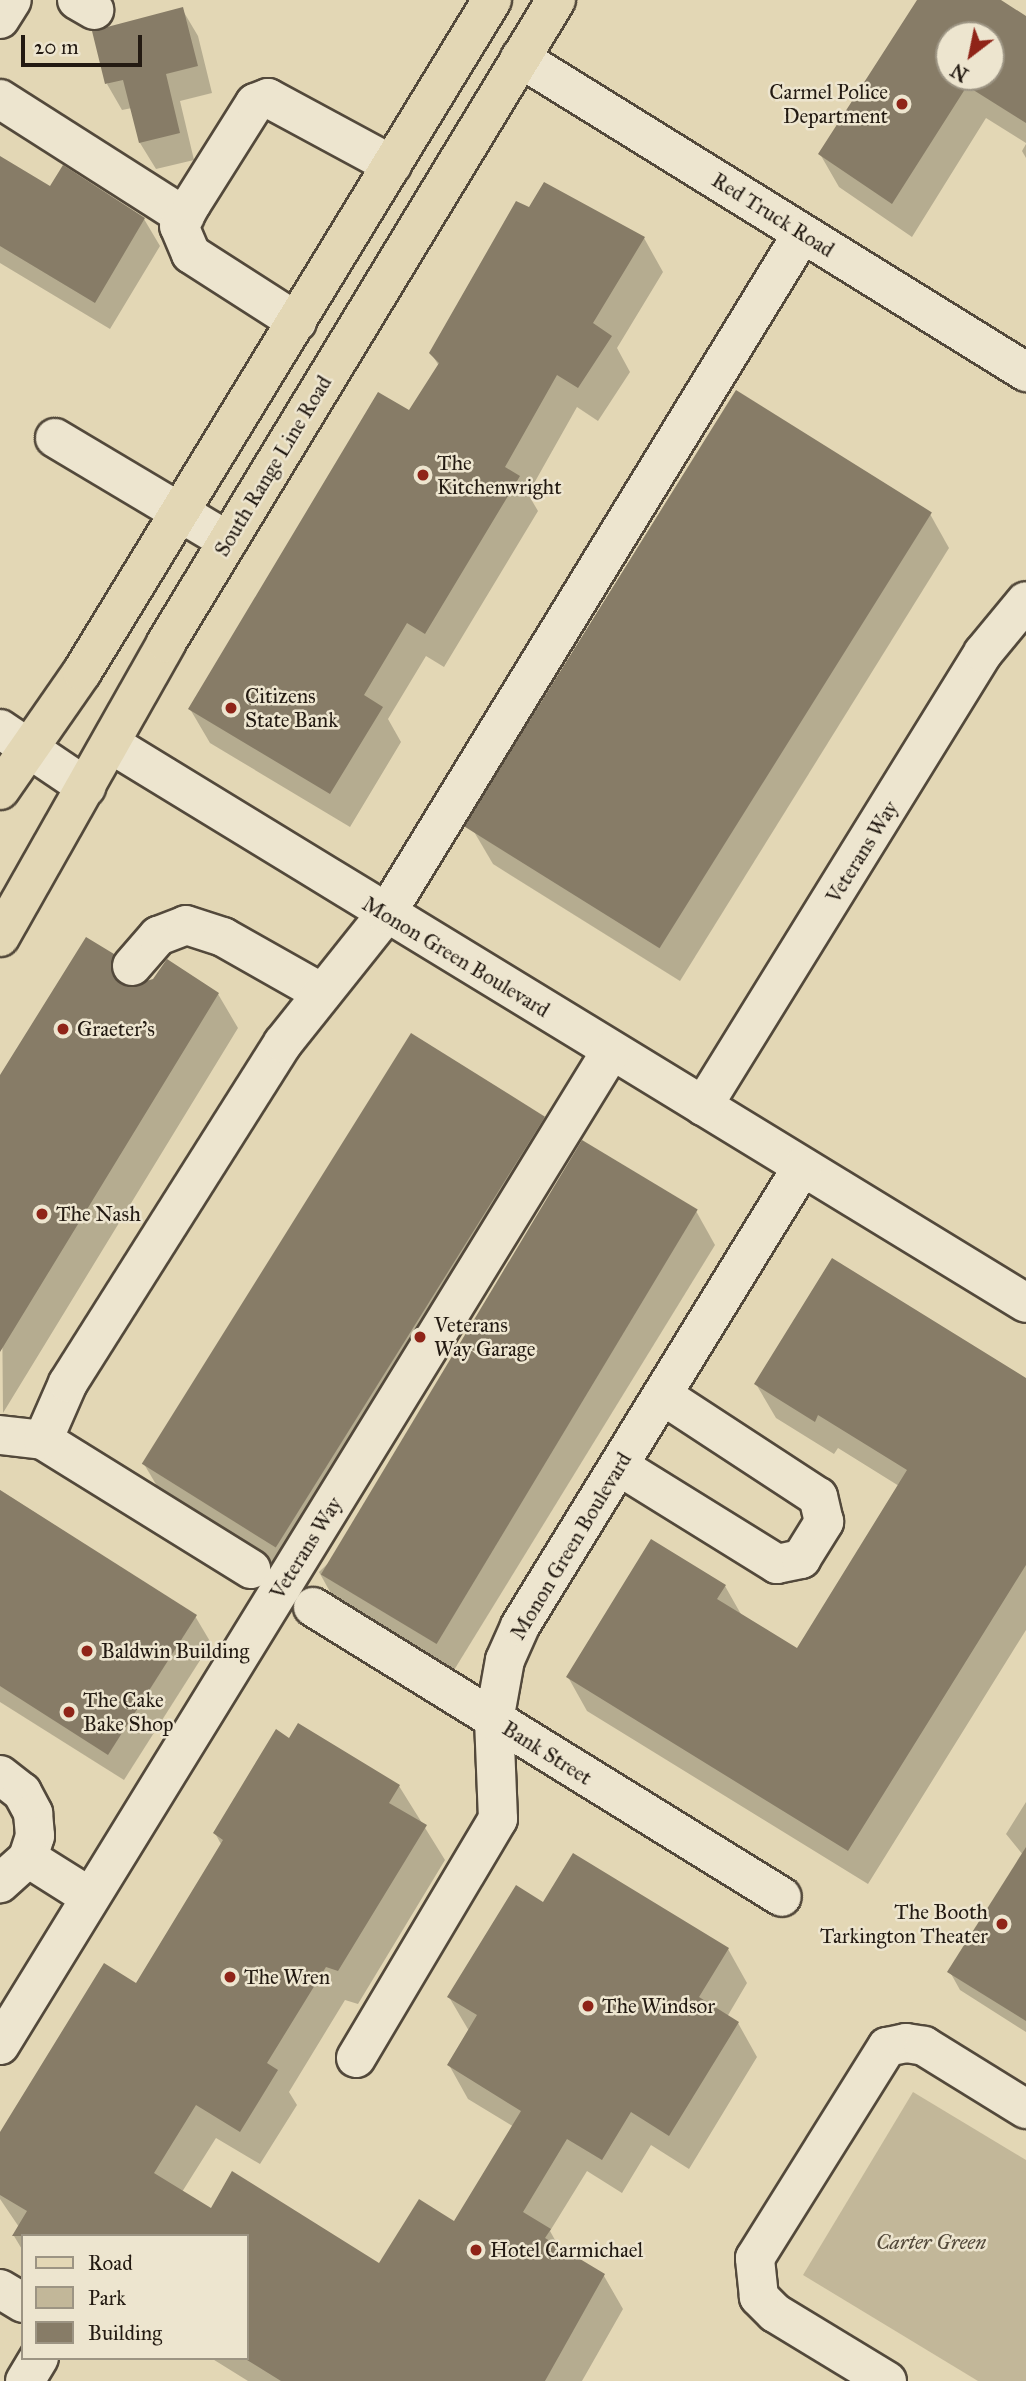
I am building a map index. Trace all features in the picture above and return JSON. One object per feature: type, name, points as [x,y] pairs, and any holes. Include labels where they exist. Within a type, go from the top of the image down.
[{"type":"main road","points":[[0,790],[14,740],[82,672],[492,0]]},
{"type":"main road","name":"South Range Line Road","points":[[0,937],[228,541],[556,0]]},
{"type":"street","points":[[0,19],[12,0]]},
{"type":"street","name":"Red Truck Road","points":[[520,58],[1026,372]]},
{"type":"street","points":[[296,322],[191,254],[179,226],[255,103],[268,98],[392,165]]},
{"type":"street","points":[[0,99],[185,217]]},
{"type":"street","points":[[43,1440],[68,1383],[283,1043],[386,914],[674,465],[802,234]]},
{"type":"street","points":[[55,438],[228,541]]},
{"type":"street","name":"Veterans Way","points":[[704,1106],[984,653],[1024,610]]},
{"type":"street","points":[[14,740],[86,787]]},
{"type":"street","name":"Monon Green Boulevard","points":[[111,744],[803,1167],[1022,1290]]},
{"type":"street","points":[[132,966],[158,936],[186,925],[223,937],[322,993]]},
{"type":"street","name":"Veterans Way","points":[[0,2045],[611,1051]]},
{"type":"street","name":"Monon Green Boulevard","points":[[356,2058],[498,1819],[494,1721],[505,1660],[520,1626],[803,1167]]},
{"type":"street","points":[[619,1466],[777,1564],[801,1559],[824,1522],[818,1497],[662,1395]]},
{"type":"street","points":[[0,1435],[43,1440],[251,1569]]},
{"type":"street","name":"Bank Street","points":[[313,1607],[782,1897]]},
{"type":"street","points":[[0,1775],[22,1792],[33,1813],[35,1836],[14,1871],[90,1898]]},
{"type":"street","points":[[887,2381],[775,2313],[760,2297],[755,2259],[887,2048],[906,2043],[924,2046],[1026,2109]]},
{"type":"street","points":[[0,2289],[21,2302]]},
{"type":"street","points":[[25,2381],[38,2360]]},
{"type":"green space","name":"Carter Green","points":[[913,2092],[1026,2160],[1026,2381],[978,2381],[803,2275]]},
{"type":"building","name":"Carmel Police Department","points":[[917,0],[1001,0],[1026,16],[1026,123],[975,91],[1005,91],[1005,21],[935,21],[935,91],[964,91],[892,204],[818,154]]},
{"type":"building","points":[[183,7],[198,66],[166,74],[180,133],[139,143],[123,80],[105,84],[92,31]]},
{"type":"building","points":[[0,156],[50,186],[63,165],[145,218],[95,303],[0,246]]},
{"type":"building","points":[[544,182],[645,237],[593,323],[612,336],[578,388],[557,375],[505,467],[520,476],[425,634],[407,623],[364,695],[383,707],[330,794],[188,709],[378,392],[409,410],[439,363],[429,353],[516,201],[529,207]]},
{"type":"building","points":[[736,390],[932,512],[660,948],[464,826]]},
{"type":"building","name":"The Nash","points":[[86,937],[114,954],[112,974],[127,987],[153,979],[167,959],[219,993],[0,1352],[0,1075]]},
{"type":"building","points":[[411,1033],[545,1117],[276,1548],[142,1464]]},
{"type":"building","points":[[582,1140],[698,1210],[437,1644],[321,1575]]},
{"type":"building","points":[[832,1258],[1026,1378],[1026,1565],[848,1851],[566,1677],[651,1539],[726,1585],[717,1599],[797,1648],[907,1470],[818,1415],[815,1422],[754,1384]]},
{"type":"building","name":"Baldwin Building","points":[[0,1490],[197,1615],[108,1755],[0,1686]]},
{"type":"building","points":[[298,1723],[400,1785],[389,1803],[427,1825],[338,1971],[326,1967],[267,2063],[278,2070],[240,2132],[196,2105],[154,2173],[211,2208],[232,2171],[379,2263],[419,2199],[454,2221],[521,2111],[447,2065],[477,2015],[447,1997],[516,1885],[543,1902],[573,1853],[729,1948],[699,1997],[739,2022],[669,2136],[631,2112],[602,2160],[567,2139],[523,2212],[551,2229],[545,2238],[605,2274],[545,2381],[281,2381],[247,2360],[248,2234],[12,2236],[27,2211],[0,2195],[0,2132],[104,1963],[136,1983],[223,1840],[213,1833],[276,1729],[289,1738]]},
{"type":"building","name":"The Booth Tarkington Theater","points":[[1026,1847],[1026,2021],[947,1972]]},
{"type":"place","name":"Carmel Police Department","points":[[902,104]]},
{"type":"place","name":"The Kitchenwright","points":[[423,475]]},
{"type":"place","name":"Citizens State Bank","points":[[231,708]]},
{"type":"place","name":"Graeter's","points":[[63,1029]]},
{"type":"place","name":"The Nash","points":[[42,1214]]},
{"type":"place","name":"Veterans Way Garage","points":[[420,1337]]},
{"type":"place","name":"Baldwin Building","points":[[87,1651]]},
{"type":"place","name":"The Cake Bake Shop","points":[[69,1712]]},
{"type":"place","name":"The Booth Tarkington Theater","points":[[1002,1924]]},
{"type":"place","name":"The Wren","points":[[230,1977]]},
{"type":"place","name":"The Windsor","points":[[588,2006]]},
{"type":"place","name":"Hotel Carmichael","points":[[476,2250]]}]
